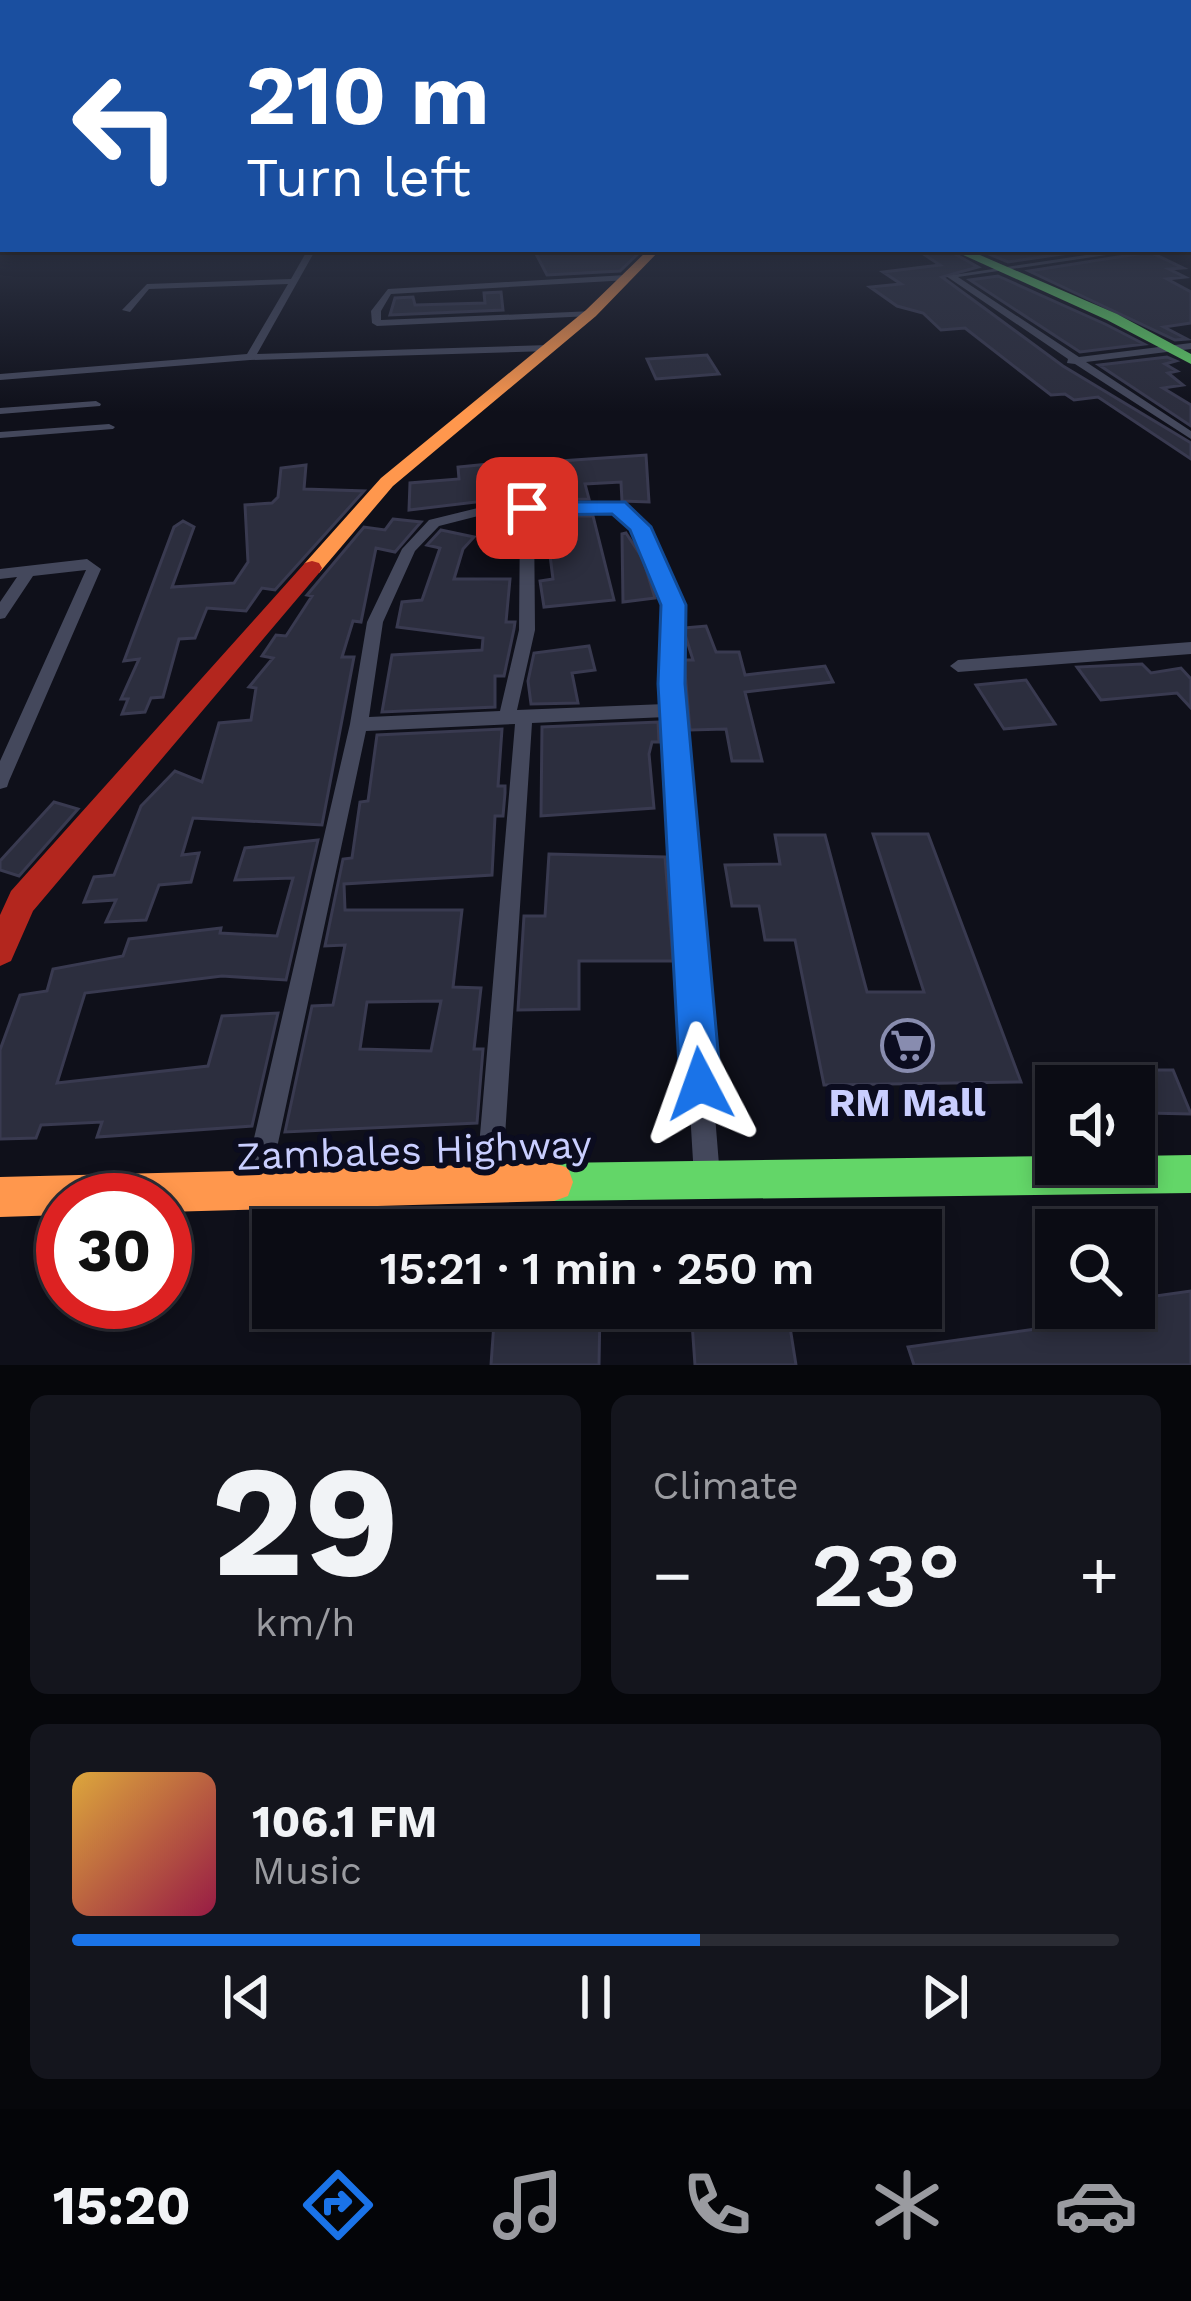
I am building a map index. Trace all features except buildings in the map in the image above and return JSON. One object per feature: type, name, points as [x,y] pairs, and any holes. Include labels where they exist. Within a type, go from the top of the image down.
[{"type":"street","points":[[127,310],[147,287],[203,285]]},
{"type":"street","points":[[250,357],[291,285]]},
{"type":"street","points":[[512,285],[388,292],[376,311],[377,323],[591,313]]},
{"type":"street","points":[[0,950],[22,901],[387,482],[619,285]]},
{"type":"street","points":[[962,285],[1070,361],[1191,436]]},
{"type":"street","points":[[1038,285],[1184,352]]},
{"type":"street","points":[[0,377],[250,357],[549,349]]},
{"type":"street","points":[[1070,361],[1184,352]]},
{"type":"street","points":[[0,411],[96,404]]},
{"type":"street","points":[[0,435],[109,427]]},
{"type":"street","points":[[255,1190],[358,724],[375,622],[409,549],[434,523],[490,508],[617,507],[640,527],[673,605],[673,710],[707,1178]]},
{"type":"street","points":[[489,1184],[516,717],[527,630],[527,508]]},
{"type":"street","points":[[0,574],[87,564],[94,569],[0,781]]},
{"type":"street","points":[[0,614],[28,572]]},
{"type":"street","points":[[958,666],[1191,648]]},
{"type":"street","points":[[358,724],[673,710]]},
{"type":"street","name":"Zambales Highway","points":[[0,1197],[707,1178],[1188,1178]]},
{"type":"traffic: fast","points":[[1038,285],[1112,317],[1191,360]]},
{"type":"traffic: fast","points":[[554,1182],[1191,1174]]},
{"type":"traffic: slow","points":[[312,568],[387,482],[619,285]]},
{"type":"traffic: slow","points":[[0,1197],[554,1182]]},
{"type":"traffic: jam","points":[[0,950],[22,901],[312,568]]},
{"type":"place","name":"RM Mall","points":[[907,1045]]},
{"type":"route","points":[[527,508],[617,507],[640,527],[673,605],[672,684],[700,1084]]}]
